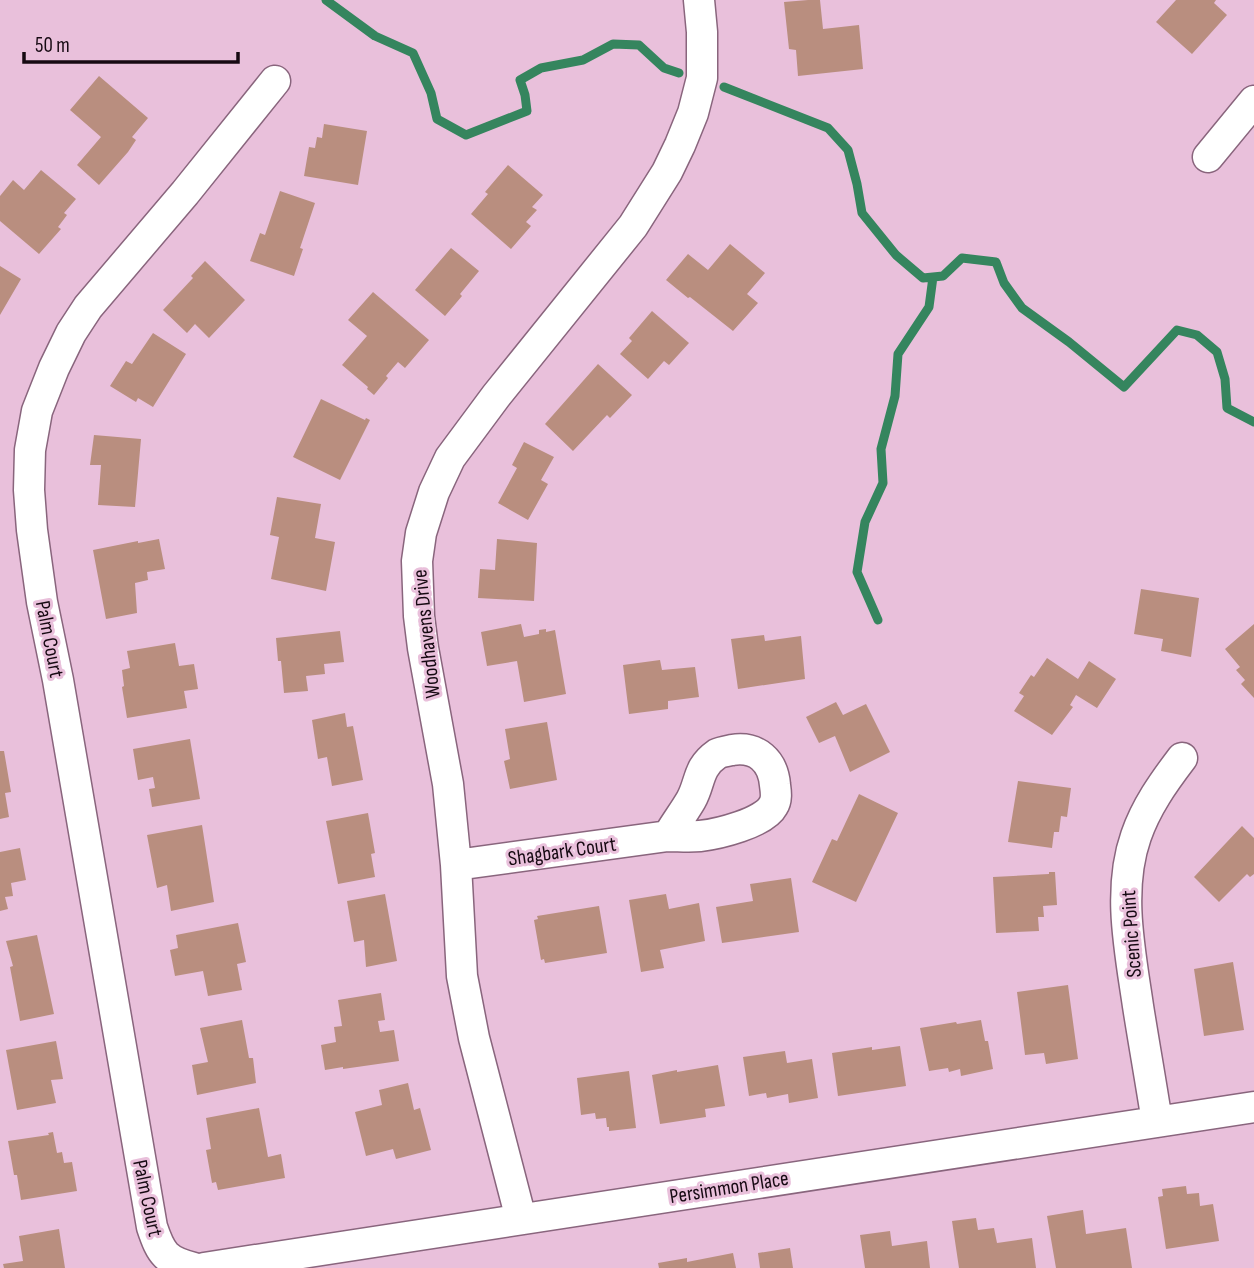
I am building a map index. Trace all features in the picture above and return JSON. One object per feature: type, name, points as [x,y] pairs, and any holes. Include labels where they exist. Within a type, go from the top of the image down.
[{"type":"street","name":"Woodhavens Drive","points":[[521,1219],[474,1038],[462,976],[456,865],[447,784],[419,616],[417,561],[421,533],[434,492],[450,458],[496,396],[633,226],[667,172],[693,113],[702,78],[699,0]]},
{"type":"street","name":"Palm Court","points":[[185,1266],[159,1248],[152,1227],[61,693],[42,602],[32,530],[30,450],[37,411],[54,369],[71,333],[88,307],[275,81]]},
{"type":"street","points":[[1209,157],[1254,102]]},
{"type":"street","name":"Scenic Point","points":[[1157,1122],[1134,980],[1126,890],[1136,836],[1158,790],[1182,758]]},
{"type":"street","name":"Shagbark Court","points":[[456,865],[668,836]]},
{"type":"street","name":"Persimmon Place","points":[[204,1268],[1254,1107]]},
{"type":"building","points":[[820,0],[823,29],[859,25],[863,69],[798,76],[796,50],[789,49],[784,2]]},
{"type":"building","points":[[1176,0],[1216,0],[1214,3],[1227,15],[1192,54],[1156,22]]},
{"type":"building","points":[[99,76],[148,118],[132,137],[136,140],[128,152],[99,185],[77,165],[101,137],[70,110]]},
{"type":"building","points":[[324,124],[367,131],[358,185],[304,176],[309,147],[315,148],[317,137],[322,138]]},
{"type":"building","points":[[508,165],[543,195],[532,207],[537,210],[526,222],[531,226],[511,249],[471,214]]},
{"type":"building","points":[[41,170],[76,199],[64,213],[67,215],[58,227],[61,229],[39,254],[0,221],[0,196],[13,180],[24,190]]},
{"type":"building","points":[[280,191],[315,203],[294,276],[250,261],[260,233],[265,235]]},
{"type":"building","points":[[730,244],[765,273],[747,294],[758,303],[733,331],[666,280],[688,254],[708,270]]},
{"type":"building","points":[[451,248],[479,271],[445,316],[415,290]]},
{"type":"building","points":[[205,261],[245,300],[209,338],[195,324],[187,333],[163,310]]},
{"type":"building","points":[[0,266],[21,279],[0,315]]},
{"type":"building","points":[[373,292],[429,340],[405,368],[398,362],[374,395],[342,365],[367,336],[348,320]]},
{"type":"building","points":[[652,311],[689,343],[669,365],[664,361],[648,379],[620,354],[632,341],[629,338]]},
{"type":"building","points":[[153,333],[186,354],[153,407],[138,398],[136,402],[110,386],[126,361],[132,364]]},
{"type":"building","points":[[598,364],[632,395],[610,418],[607,415],[573,451],[545,424]]},
{"type":"building","points":[[321,399],[370,420],[340,480],[293,457]]},
{"type":"building","points":[[94,435],[141,439],[135,507],[98,505],[101,465],[90,465]]},
{"type":"building","points":[[524,442],[554,457],[541,480],[548,484],[528,520],[498,503],[517,468],[512,465]]},
{"type":"building","points":[[277,497],[321,504],[315,538],[335,542],[326,591],[271,579],[279,537],[270,535]]},
{"type":"building","points":[[159,539],[165,569],[147,572],[148,580],[135,583],[137,613],[106,619],[93,550]]},
{"type":"building","points":[[497,539],[537,543],[534,601],[478,598],[480,569],[495,570]]},
{"type":"building","points":[[1141,589],[1199,598],[1191,657],[1161,651],[1163,639],[1134,634]]},
{"type":"building","points":[[521,624],[524,637],[539,634],[539,630],[555,630],[566,694],[524,702],[517,661],[487,666],[481,632]]},
{"type":"building","points":[[1254,624],[1254,698],[1241,684],[1245,680],[1236,670],[1240,667],[1225,649]]},
{"type":"building","points":[[340,631],[344,662],[324,664],[325,674],[306,676],[308,691],[284,693],[276,638]]},
{"type":"building","points":[[764,635],[765,641],[801,636],[805,679],[738,689],[731,639]]},
{"type":"building","points":[[175,643],[179,666],[194,664],[198,689],[184,691],[187,708],[127,718],[122,670],[130,668],[127,651]]},
{"type":"building","points":[[1047,658],[1078,679],[1089,661],[1116,679],[1097,708],[1076,695],[1070,705],[1073,707],[1052,735],[1014,711],[1024,696],[1019,693]]},
{"type":"building","points":[[660,660],[662,670],[695,667],[699,697],[668,701],[668,709],[629,714],[623,665]]},
{"type":"building","points":[[836,702],[843,715],[866,704],[890,752],[850,772],[835,736],[819,743],[806,717]]},
{"type":"building","points":[[345,713],[347,727],[353,726],[363,780],[332,786],[327,757],[318,759],[312,720]]},
{"type":"building","points":[[547,722],[557,780],[510,789],[504,761],[510,759],[505,729]]},
{"type":"building","points":[[190,739],[200,799],[152,807],[149,789],[155,788],[153,777],[138,780],[133,749]]},
{"type":"building","points":[[0,751],[4,751],[11,792],[5,793],[9,817],[0,819]]},
{"type":"building","points":[[1018,781],[1071,788],[1067,817],[1061,816],[1059,832],[1054,832],[1052,848],[1008,842]]},
{"type":"building","points":[[859,794],[898,813],[856,902],[812,882],[832,839],[837,841]]},
{"type":"building","points":[[368,813],[375,853],[371,854],[375,877],[338,884],[326,821]]},
{"type":"building","points":[[202,825],[214,902],[171,911],[167,885],[157,888],[147,835]]},
{"type":"building","points":[[1242,826],[1254,838],[1254,874],[1250,877],[1247,874],[1219,902],[1194,877]]},
{"type":"building","points":[[20,848],[26,880],[11,883],[13,896],[5,897],[8,909],[0,911],[0,852]]},
{"type":"building","points":[[1055,872],[1057,905],[1043,906],[1044,917],[1038,917],[1039,931],[996,933],[993,877]]},
{"type":"building","points":[[791,878],[799,932],[722,943],[716,907],[753,901],[750,884]]},
{"type":"building","points":[[385,894],[397,961],[366,967],[364,940],[354,942],[347,901]]},
{"type":"building","points":[[666,894],[669,909],[699,903],[705,941],[660,950],[664,968],[641,972],[629,900]]},
{"type":"building","points":[[599,906],[607,953],[545,963],[544,959],[541,960],[534,920],[538,919],[537,916]]},
{"type":"building","points":[[238,923],[246,962],[237,964],[242,990],[208,996],[203,971],[175,976],[170,950],[178,948],[176,935]]},
{"type":"building","points":[[37,935],[54,1014],[20,1021],[10,967],[13,966],[6,941]]},
{"type":"building","points":[[1233,962],[1244,1030],[1204,1036],[1194,969]]},
{"type":"building","points":[[1068,985],[1078,1059],[1046,1064],[1044,1053],[1025,1055],[1017,992]]},
{"type":"building","points":[[381,993],[385,1020],[378,1021],[380,1032],[394,1030],[399,1061],[325,1070],[321,1045],[336,1042],[334,1027],[342,1026],[338,1000]]},
{"type":"building","points":[[242,1020],[249,1058],[253,1058],[256,1083],[197,1095],[192,1065],[208,1062],[200,1028]]},
{"type":"building","points":[[981,1020],[993,1069],[961,1076],[960,1069],[949,1072],[948,1068],[929,1071],[920,1028]]},
{"type":"building","points":[[56,1041],[63,1079],[51,1080],[56,1103],[17,1110],[6,1050]]},
{"type":"building","points":[[900,1046],[906,1086],[838,1096],[832,1053]]},
{"type":"building","points":[[785,1051],[787,1063],[812,1059],[818,1098],[789,1103],[788,1094],[767,1098],[766,1093],[749,1096],[743,1057]]},
{"type":"building","points":[[718,1065],[725,1106],[705,1109],[706,1117],[660,1124],[652,1075]]},
{"type":"building","points":[[629,1071],[636,1128],[609,1131],[606,1118],[596,1119],[595,1113],[581,1115],[577,1078]]},
{"type":"building","points":[[408,1083],[414,1110],[420,1108],[431,1150],[396,1159],[393,1149],[366,1156],[355,1112],[382,1105],[379,1090]]},
{"type":"building","points":[[259,1108],[268,1157],[281,1154],[285,1178],[218,1190],[216,1182],[212,1183],[206,1150],[211,1149],[206,1118]]},
{"type":"building","points":[[53,1132],[57,1153],[62,1152],[64,1163],[72,1162],[77,1191],[21,1200],[8,1141],[49,1135],[48,1133]]},
{"type":"building","points":[[1186,1186],[1187,1194],[1199,1193],[1200,1206],[1213,1204],[1219,1241],[1166,1249],[1158,1197],[1163,1196],[1162,1189]]},
{"type":"building","points":[[1083,1210],[1086,1234],[1126,1228],[1132,1268],[1056,1268],[1047,1216]]},
{"type":"building","points":[[976,1218],[978,1230],[994,1228],[997,1243],[1032,1238],[1036,1268],[959,1268],[952,1221]]},
{"type":"building","points":[[59,1229],[65,1268],[4,1268],[3,1264],[23,1261],[19,1236]]},
{"type":"building","points":[[890,1231],[892,1246],[927,1241],[930,1268],[865,1268],[860,1235]]},
{"type":"building","points":[[790,1248],[793,1268],[760,1268],[758,1253]]},
{"type":"building","points":[[733,1253],[736,1268],[659,1268],[658,1263],[687,1258],[687,1262]]},
{"type":"waterway","points":[[326,0],[375,36],[413,53],[431,93],[437,119],[466,135],[527,111],[520,80],[541,68],[583,60],[613,44],[639,45],[664,68],[679,73]]},
{"type":"waterway","points":[[724,87],[828,128],[848,150],[862,213],[896,255],[923,278],[943,276],[962,258],[996,262],[1004,283],[1022,308],[1124,387],[1177,330],[1197,335],[1217,352],[1225,379],[1227,408],[1254,422]]},
{"type":"waterway","points":[[878,620],[857,572],[865,522],[883,483],[881,449],[895,396],[898,354],[929,307],[933,277]]}]
